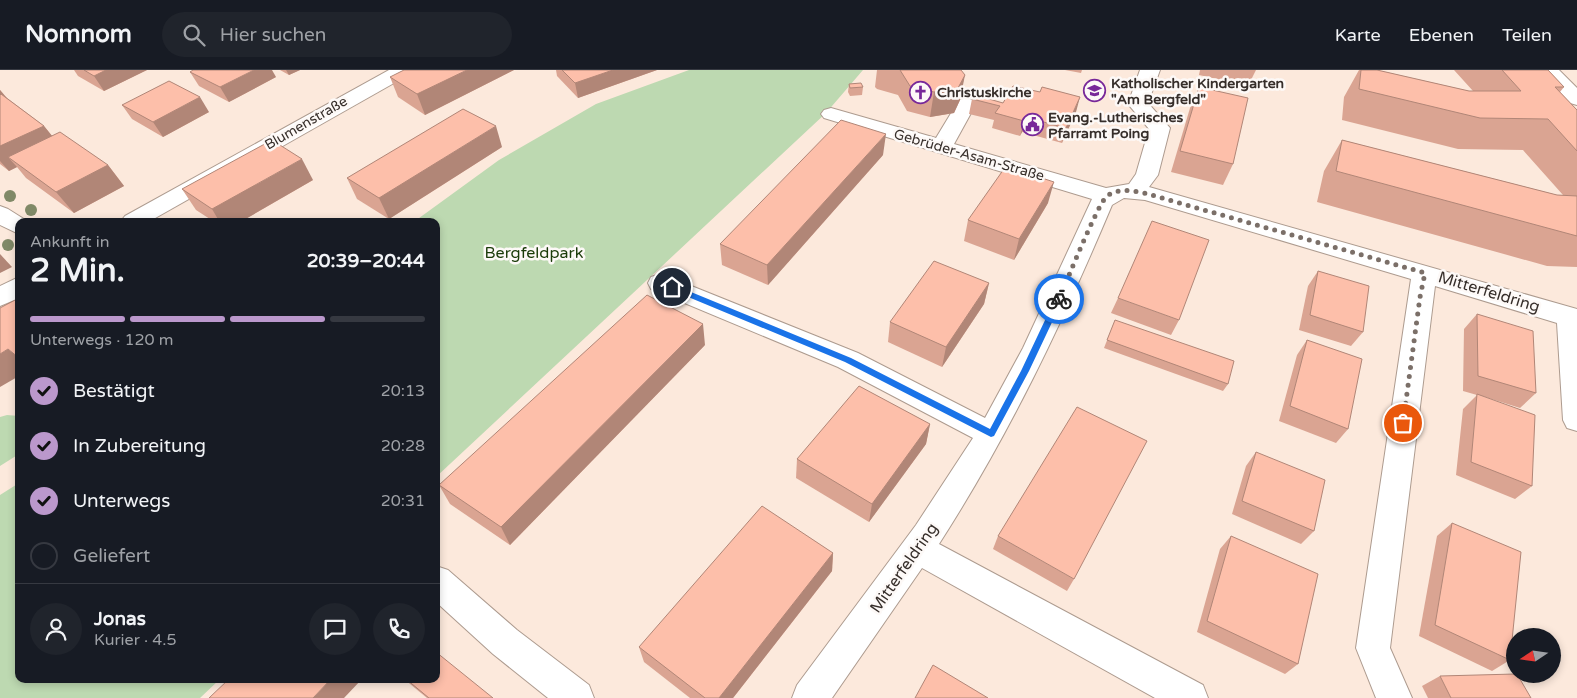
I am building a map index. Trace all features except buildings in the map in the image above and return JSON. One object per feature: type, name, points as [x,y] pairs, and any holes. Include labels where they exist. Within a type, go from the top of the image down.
[{"type":"street","name":"Blumenstraße","points":[[138,218],[403,70]]},
{"type":"street","points":[[1135,191],[1147,175],[1160,128],[1138,104],[1150,70]]},
{"type":"street","points":[[1548,70],[1577,99]]},
{"type":"street","points":[[942,147],[966,104]]},
{"type":"street","name":"Gebrüder-Asam-Straße","points":[[831,114],[1107,196]]},
{"type":"street","name":"Mitterfeldring","points":[[810,698],[919,550],[991,434],[1043,335],[1102,201],[1107,196],[1118,191],[1135,191],[1573,317]]},
{"type":"street","points":[[0,214],[15,223]]},
{"type":"street","points":[[1394,698],[1373,648],[1420,297],[1425,273]]},
{"type":"street","points":[[660,283],[848,360],[991,434]]},
{"type":"street","points":[[0,297],[15,288]]},
{"type":"street","points":[[1573,317],[1577,420]]},
{"type":"street","points":[[919,550],[1190,698]]},
{"type":"street","points":[[440,585],[505,642],[576,698]]},
{"type":"green space","name":"Bergfeldpark","points":[[689,70],[863,70],[826,113],[440,473],[440,218],[419,218],[499,160],[596,104]]},
{"type":"green space","points":[[15,416],[15,457],[0,466],[0,417]]},
{"type":"green space","points":[[15,486],[15,683],[216,683],[200,698],[0,698],[0,495]]},
{"type":"way so far","points":[[1059,299],[1102,201],[1107,196],[1118,191],[1135,191],[1148,194],[1425,273],[1403,423]]},
{"type":"place","name":"Katholischer Kindergarten \"Am Bergfeld\"","points":[[1095,91]]},
{"type":"place","name":"Christuskirche","points":[[921,92]]},
{"type":"place","name":"Evang.-Lutherisches Pfarramt Poing","points":[[1032,125]]},
{"type":"route","points":[[672,287],[848,360],[991,434],[1025,371],[1059,299]]}]
